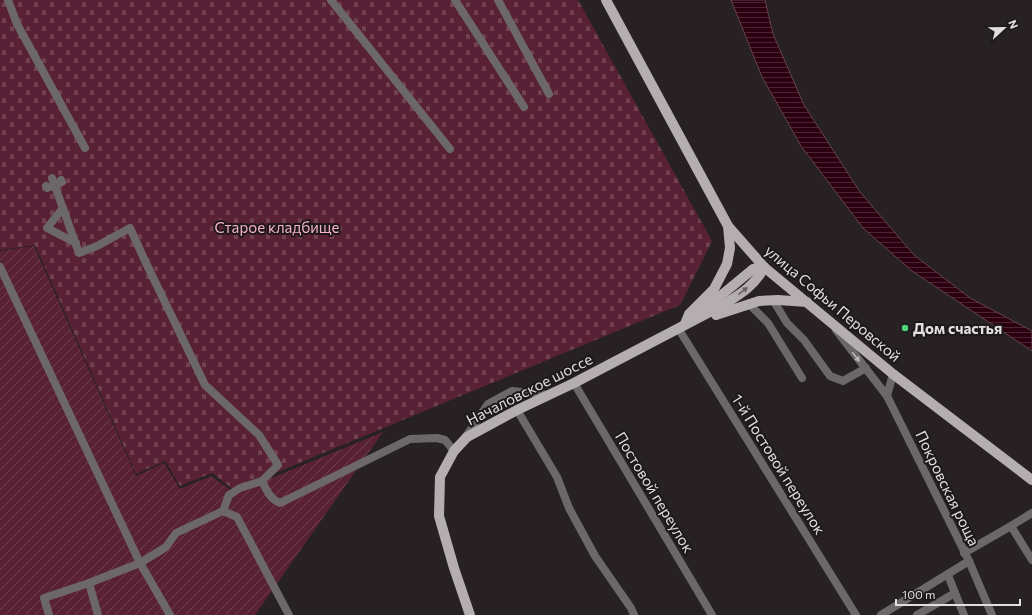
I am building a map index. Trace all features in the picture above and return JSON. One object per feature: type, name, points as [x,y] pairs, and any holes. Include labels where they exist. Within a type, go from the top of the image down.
[{"type":"main road","name":"улица Софьи Перовской","points":[[606,0],[728,226],[764,267],[830,323],[894,374],[1032,480]]},
{"type":"main road","points":[[682,326],[689,314],[714,289],[727,264],[730,248],[728,226]]},
{"type":"main road","name":"Началовское шоссе","points":[[470,615],[454,568],[439,516],[438,495],[440,477],[456,448],[467,437],[517,410],[574,383],[723,305],[743,292],[759,278],[764,267]]},
{"type":"main road","points":[[682,326],[749,304],[773,300],[807,302]]},
{"type":"street","points":[[8,0],[17,24],[85,148]]},
{"type":"street","points":[[331,0],[450,149]]},
{"type":"street","points":[[454,0],[524,107]]},
{"type":"street","points":[[498,0],[549,94]]},
{"type":"street","points":[[49,615],[44,598],[89,583],[140,563],[166,548],[176,533],[223,511],[229,495],[240,488],[262,481],[278,465],[259,435],[205,385],[130,228],[97,246],[80,253],[53,182]]},
{"type":"street","points":[[63,208],[47,228],[76,243]]},
{"type":"street","points":[[0,267],[140,563],[170,615]]},
{"type":"street","points":[[773,300],[787,323],[804,340],[830,376],[843,381],[866,368]]},
{"type":"street","points":[[749,304],[768,324],[802,378]]},
{"type":"street","name":"Покровская роща","points":[[830,323],[887,396],[969,561],[992,615]]},
{"type":"street","name":"1-й Постовой переулок","points":[[682,326],[856,615]]},
{"type":"street","points":[[887,396],[894,374]]},
{"type":"street","name":"Постовой переулок","points":[[574,383],[712,615]]},
{"type":"street","points":[[262,481],[268,494],[280,503],[410,438],[437,438],[445,440],[456,448],[488,404],[512,392],[549,395]]},
{"type":"street","points":[[517,410],[557,478],[569,508],[595,556],[631,608],[634,615]]},
{"type":"street","points":[[223,511],[237,517],[289,615]]},
{"type":"street","points":[[964,553],[1032,513]]},
{"type":"street","points":[[1011,526],[1032,560]]},
{"type":"street","points":[[881,615],[969,561]]},
{"type":"street","points":[[948,574],[964,615]]},
{"type":"street","points":[[89,583],[98,615]]},
{"type":"street","points":[[917,615],[956,593]]},
{"type":"green space","name":"Старое кладбище","points":[[0,0],[578,0],[712,241],[680,305],[234,490],[212,473],[180,486],[165,461],[136,474],[35,245],[0,250]]},
{"type":"green space","points":[[34,246],[136,476],[164,463],[180,489],[211,476],[235,493],[383,432],[255,615],[0,615],[0,251]]},
{"type":"shaded area","points":[[731,0],[765,0],[773,34],[804,105],[860,192],[914,255],[970,298],[1032,331],[1032,351],[912,271],[863,228],[801,146],[762,77]]},
{"type":"place","name":"Дом счастья","points":[[905,328]]}]
